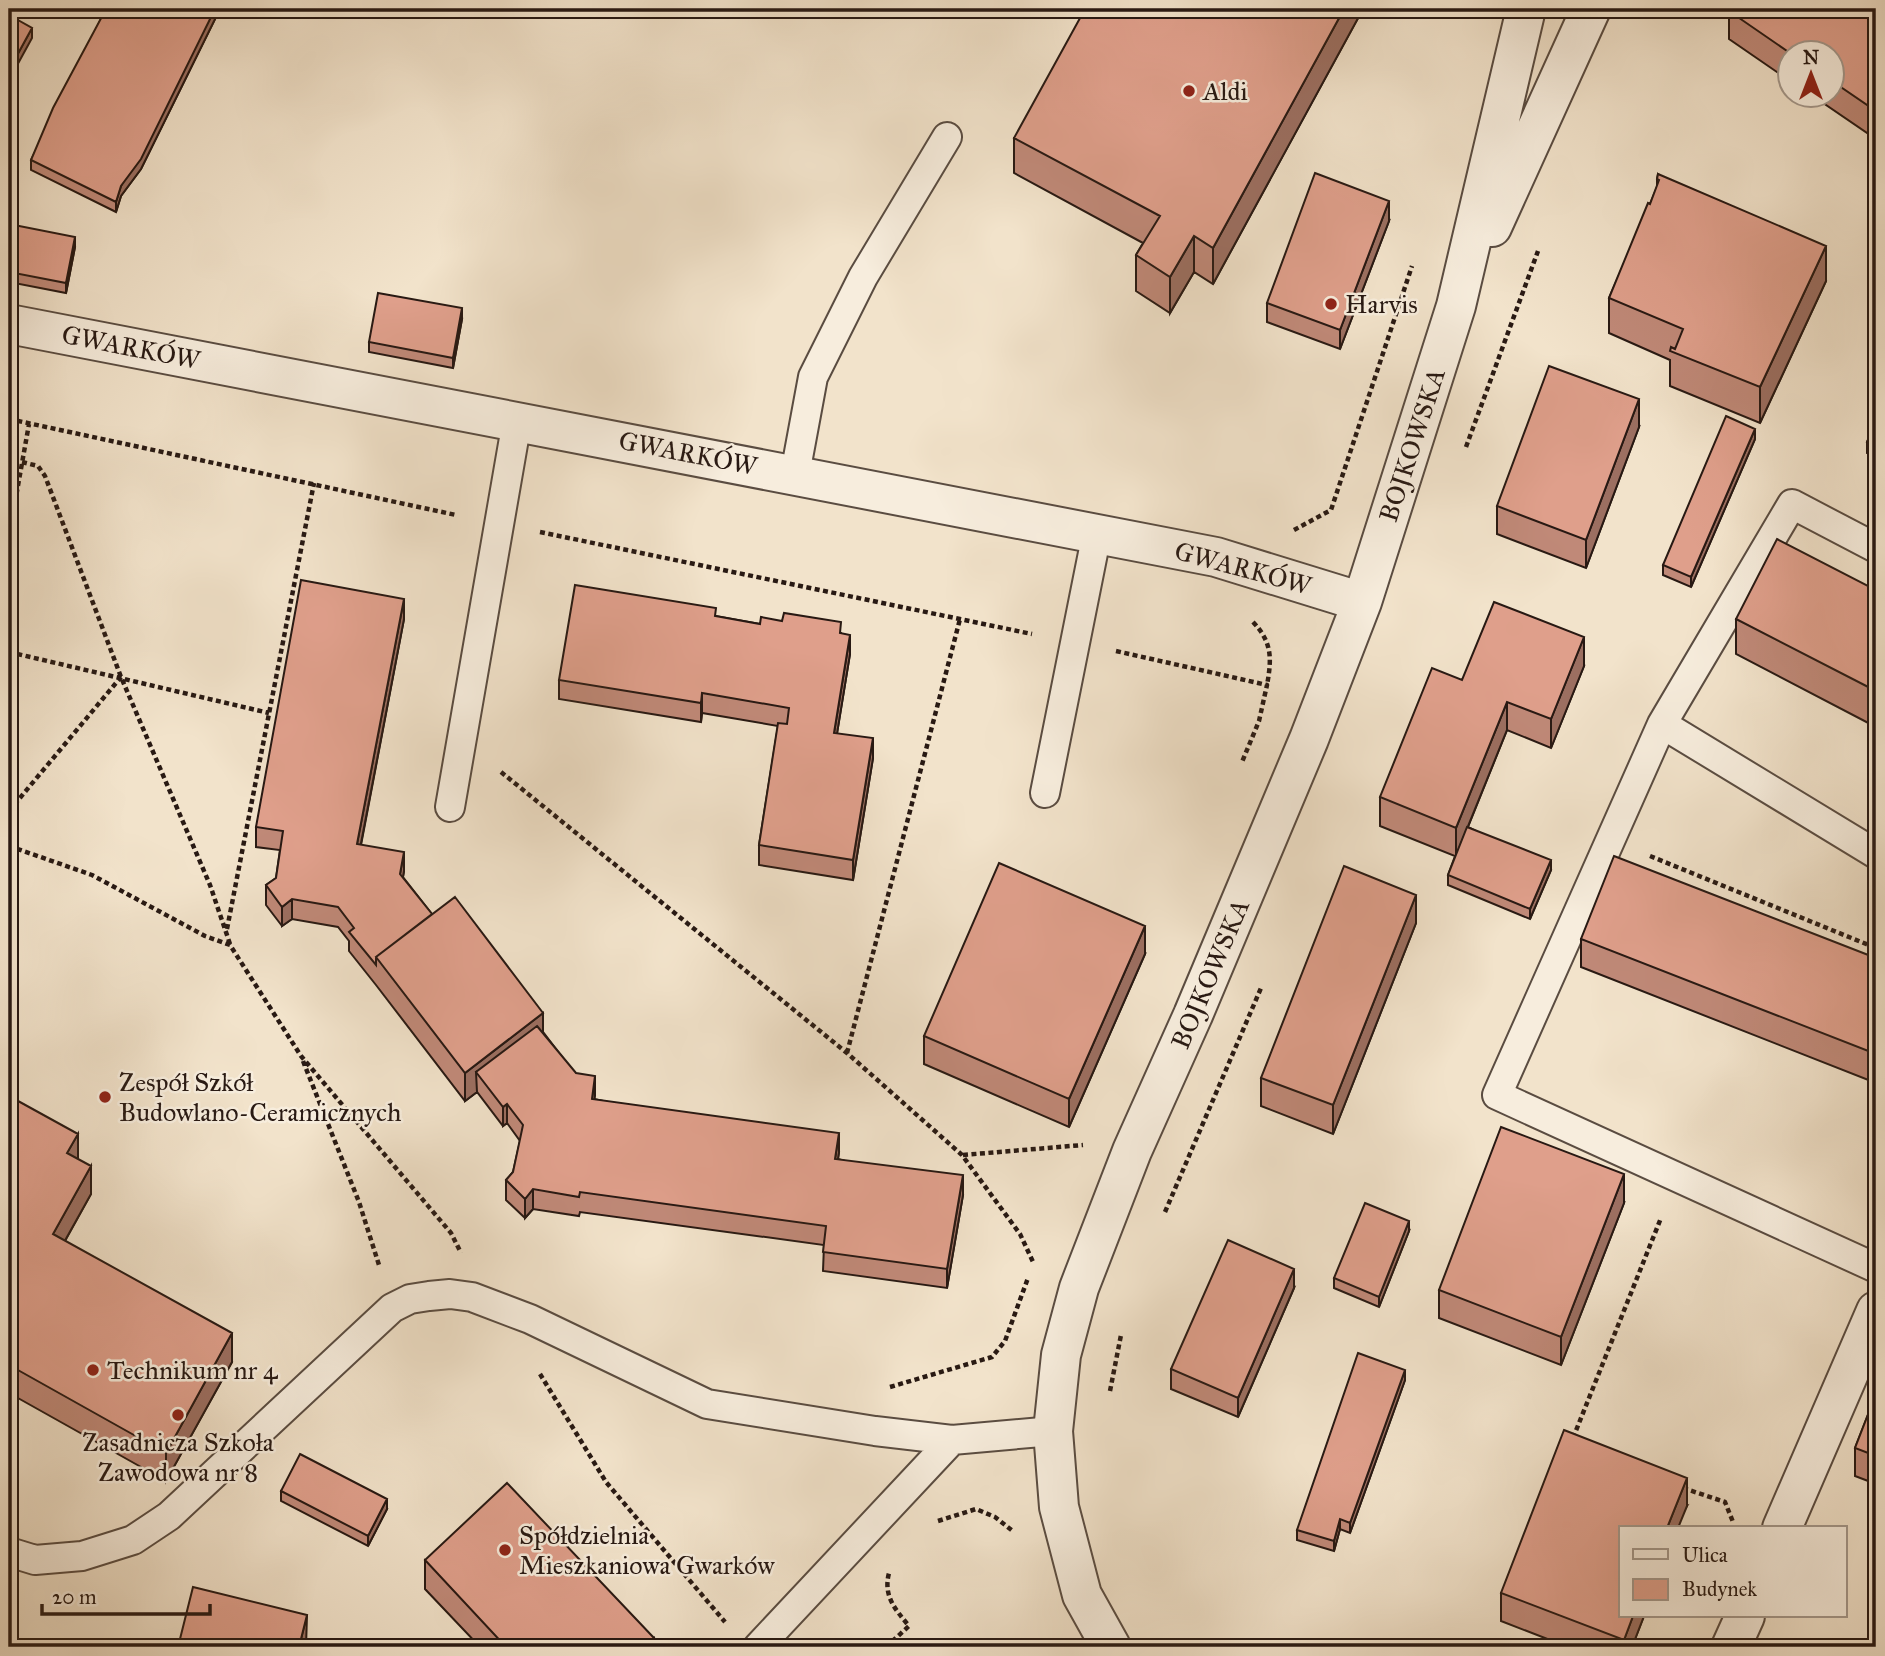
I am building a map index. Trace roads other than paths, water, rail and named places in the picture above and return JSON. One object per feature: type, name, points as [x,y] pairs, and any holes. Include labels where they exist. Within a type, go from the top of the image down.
[{"type":"street","name":"BOJKOWSKA","points":[[1111,1647],[1082,1595],[1059,1507],[1053,1432],[1061,1355],[1079,1288],[1132,1151],[1193,1015],[1309,739],[1362,602],[1456,306],[1526,9]]},
{"type":"street","name":"BOJKOWSKA","points":[[1456,306],[1591,9]]},
{"type":"street","name":"GWARKÓW","points":[[9,324],[1216,557],[1362,602]]},
{"type":"street","points":[[1783,1526],[1876,1311]]},
{"type":"street","points":[[1731,1647],[1744,1618]]},
{"type":"lane","points":[[795,474],[813,377],[863,277],[947,137]]},
{"type":"lane","points":[[450,807],[517,421]]},
{"type":"lane","points":[[1876,548],[1792,504],[1662,724],[1497,1095],[1876,1268]]},
{"type":"lane","points":[[1045,793],[1097,533]]},
{"type":"lane","points":[[1662,724],[1876,854]]},
{"type":"lane","points":[[9,1552],[35,1560],[82,1556],[133,1540],[169,1516],[392,1308],[410,1299],[450,1294],[472,1297],[530,1319],[707,1404],[952,1440],[1053,1432]]},
{"type":"lane","points":[[758,1647],[952,1440]]},
{"type":"place","name":"Aldi","points":[[1189,91]]},
{"type":"place","name":"Harvis","points":[[1331,304]]},
{"type":"place","name":"Zespół Szkół Budowlano-Ceramicznych","points":[[105,1097]]},
{"type":"place","name":"Technikum nr 4","points":[[93,1370]]},
{"type":"place","name":"Zasadnicza Szkoła Zawodowa nr 8","points":[[178,1415]]},
{"type":"place","name":"Spółdzielnia Mieszkaniowa Gwarków","points":[[505,1550]]}]
